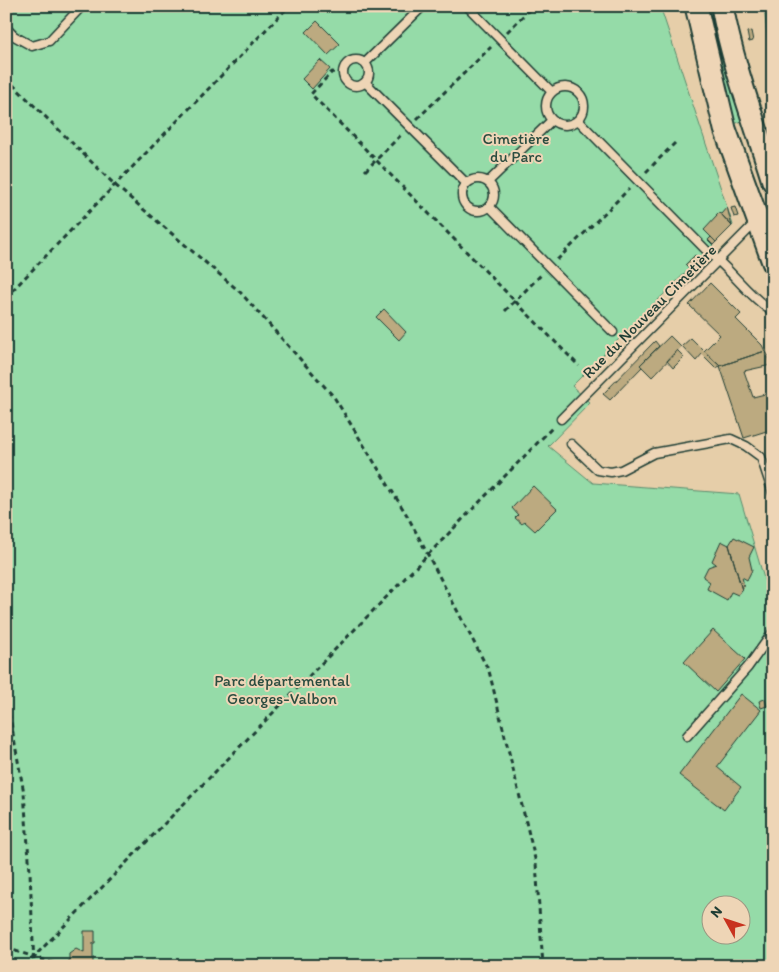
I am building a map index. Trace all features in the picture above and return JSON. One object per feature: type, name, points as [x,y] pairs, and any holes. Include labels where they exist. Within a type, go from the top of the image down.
[{"type":"main road","points":[[696,6],[725,129],[773,262]]},
{"type":"main road","points":[[722,6],[726,31],[762,137],[773,182],[748,197]]},
{"type":"lane","points":[[6,28],[14,36],[32,46],[48,41],[82,6]]},
{"type":"lane","points":[[365,63],[424,6]]},
{"type":"lane","points":[[467,6],[552,92]]},
{"type":"lane","points":[[353,60],[365,63],[369,71],[368,79],[357,86],[349,84],[343,77],[346,64],[353,60]]},
{"type":"lane","points":[[365,82],[466,183]]},
{"type":"lane","points":[[557,88],[571,88],[581,96],[584,108],[578,120],[568,125],[556,124],[552,120],[546,109],[546,103],[552,92],[557,88]]},
{"type":"lane","points":[[488,182],[552,120]]},
{"type":"lane","points":[[578,120],[707,251],[719,259],[732,275],[773,312]]},
{"type":"lane","points":[[475,179],[488,182],[492,186],[494,197],[489,206],[479,211],[468,208],[462,199],[463,188],[466,183],[475,179]]},
{"type":"lane","points":[[489,206],[613,332]]},
{"type":"lane","name":"Rue du Nouveau Cimetière","points":[[560,420],[757,221]]},
{"type":"lane","points":[[571,444],[598,470],[611,472],[621,470],[654,453],[731,439],[746,446],[761,457],[773,494]]},
{"type":"lane","points":[[687,736],[748,667],[773,632]]},
{"type":"path","points":[[6,297],[289,6]]},
{"type":"path","points":[[365,171],[533,6]]},
{"type":"path","points":[[343,73],[332,72],[311,94],[579,366]]},
{"type":"path","points":[[6,78],[115,185],[240,292],[334,397],[408,517],[489,671],[536,863],[543,966]]},
{"type":"path","points":[[504,311],[675,143]]},
{"type":"path","points":[[25,966],[560,420]]},
{"type":"path","points":[[6,696],[24,794],[34,966]]},
{"type":"path","points":[[6,948],[63,966]]},
{"type":"green space","name":"Parc départemental Georges-Valbon","points":[[6,6],[660,6],[733,225],[572,386],[590,403],[548,446],[593,483],[739,494],[773,609],[773,966],[6,966]]},
{"type":"green space","points":[[706,6],[714,6],[720,41],[742,121],[734,124]]},
{"type":"green space","points":[[764,6],[773,6],[773,45],[768,45]]},
{"type":"building","points":[[317,21],[340,44],[328,55],[306,32]]},
{"type":"building","points":[[751,31],[753,41],[749,42],[747,32]]},
{"type":"building","points":[[320,60],[330,69],[312,89],[302,79]]},
{"type":"building","points":[[727,207],[732,226],[721,214]]},
{"type":"building","points":[[735,207],[738,216],[734,217],[731,208]]},
{"type":"building","points":[[718,213],[732,226],[716,242],[704,230]]},
{"type":"building","points":[[711,237],[716,242],[713,245],[708,240]]},
{"type":"building","points":[[695,255],[699,259],[689,269],[685,265]]},
{"type":"building","points":[[710,283],[741,314],[736,319],[762,345],[765,351],[720,366],[704,351],[720,335],[689,305]]},
{"type":"building","points":[[384,309],[406,332],[399,340],[376,317]]},
{"type":"building","points":[[670,336],[681,347],[652,377],[640,365]]},
{"type":"building","points":[[691,338],[720,366],[716,368],[702,354],[696,361],[682,346]]},
{"type":"building","points":[[655,341],[659,346],[640,365],[642,367],[610,400],[603,394]]},
{"type":"building","points":[[677,350],[684,357],[673,368],[667,361]]},
{"type":"building","points":[[765,351],[769,356],[773,355],[773,364],[771,365]]},
{"type":"building","points":[[765,351],[771,365],[744,371],[753,397],[773,392],[773,429],[744,438],[720,366]]},
{"type":"building","points":[[533,486],[557,509],[535,531],[524,521],[522,524],[515,518],[518,515],[512,508]]},
{"type":"building","points":[[734,537],[754,547],[749,557],[752,570],[747,580],[742,577],[744,586],[742,590],[729,545]]},
{"type":"building","points":[[721,541],[729,545],[742,590],[738,595],[731,592],[727,600],[707,589],[710,582],[703,577],[708,567],[716,564],[712,561]]},
{"type":"building","points":[[713,630],[745,659],[716,692],[684,662]]},
{"type":"building","points":[[741,694],[761,710],[717,767],[741,787],[724,810],[679,775]]},
{"type":"building","points":[[765,699],[767,706],[761,708],[759,701]]},
{"type":"building","points":[[84,931],[95,931],[93,964],[74,966],[69,963],[69,954],[76,949],[84,953]]},
{"type":"park label","name":"Cimetière du Parc","points":[[516,147]]}]
